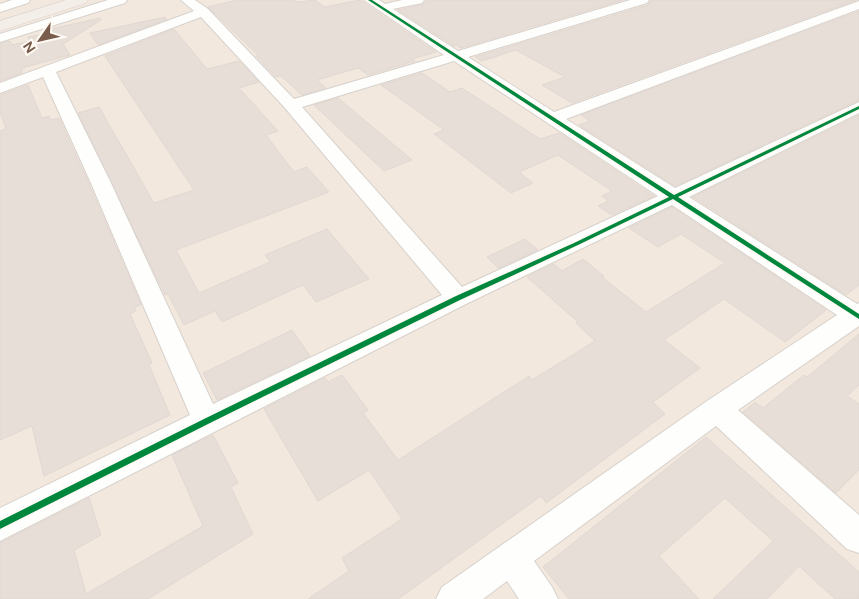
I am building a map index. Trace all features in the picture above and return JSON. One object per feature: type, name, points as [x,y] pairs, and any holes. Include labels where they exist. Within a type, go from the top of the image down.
[{"type":"main road","points":[[0,16],[52,0]]},
{"type":"main road","points":[[0,26],[81,0]]},
{"type":"main road","points":[[66,16],[98,0]]},
{"type":"street","points":[[0,8],[24,0]]},
{"type":"street","points":[[0,38],[121,0]]},
{"type":"street","points":[[187,0],[203,12],[291,105],[458,298]]},
{"type":"street","points":[[377,4],[418,0]]},
{"type":"street","points":[[291,105],[644,0]]},
{"type":"street","points":[[377,4],[858,315],[716,409],[512,559],[454,599]]},
{"type":"street","points":[[553,118],[859,5]]},
{"type":"street","points":[[0,88],[203,12]]},
{"type":"street","points":[[47,70],[100,181],[206,420]]},
{"type":"street","points":[[0,525],[206,420],[859,107]]},
{"type":"street","points":[[716,409],[859,537]]},
{"type":"street","points":[[512,559],[540,599]]},
{"type":"shaded area","points":[[0,0],[859,0],[859,599],[0,599]]},
{"type":"building","points":[[237,0],[294,0],[297,2],[315,0],[325,7],[360,0],[436,52],[412,59],[415,61],[368,75],[358,68],[317,80],[326,88],[302,95],[281,76],[276,77],[256,56],[259,56],[208,7]]},
{"type":"building","points":[[427,0],[623,0],[461,48],[456,45],[454,46],[398,10],[422,5]]},
{"type":"building","points":[[651,0],[856,0],[572,103],[542,85],[565,77],[516,50],[482,61],[475,57],[648,5]]},
{"type":"building","points":[[859,11],[859,100],[675,186],[579,125],[590,121],[581,115]]},
{"type":"building","points":[[165,17],[167,19],[98,45],[90,33]]},
{"type":"building","points":[[100,18],[101,20],[63,44],[70,55],[22,68],[22,73],[0,81],[0,44],[10,41],[12,45],[30,41],[28,37],[44,34],[42,31]]},
{"type":"building","points":[[174,29],[207,69],[239,61],[259,82],[239,88],[278,131],[266,135],[294,172],[307,167],[329,192],[176,250],[199,293],[270,262],[265,255],[327,229],[369,279],[316,302],[303,285],[222,322],[215,311],[184,325],[168,294],[165,295],[78,113],[99,107],[154,203],[194,190],[105,56]]},
{"type":"building","points":[[422,73],[450,92],[462,88],[540,139],[559,133],[654,196],[612,215],[598,206],[608,201],[602,196],[612,191],[558,155],[519,172],[533,183],[511,193],[434,134],[444,130],[381,85]]},
{"type":"building","points":[[28,85],[42,118],[49,116],[51,120],[59,118],[141,305],[134,307],[136,311],[130,314],[152,363],[149,365],[170,415],[44,476],[32,426],[0,440],[0,131],[6,129],[0,112],[0,95]]},
{"type":"building","points":[[338,98],[412,160],[384,171],[314,105]]},
{"type":"building","points":[[859,115],[859,285],[846,295],[693,197]]},
{"type":"building","points":[[672,207],[826,310],[785,342],[724,299],[664,340],[700,368],[653,402],[665,414],[546,503],[541,496],[398,599],[308,599],[349,571],[342,558],[402,519],[369,470],[318,501],[264,409],[325,378],[328,382],[342,375],[368,410],[363,413],[398,460],[529,376],[532,380],[595,341],[576,323],[578,322],[527,277],[554,264],[562,271],[583,259],[604,276],[602,277],[646,312],[725,263],[681,234],[658,247],[629,228]]},
{"type":"building","points":[[525,239],[538,250],[498,268],[487,257]]},
{"type":"building","points":[[292,330],[310,356],[217,400],[203,373]]},
{"type":"building","points":[[859,334],[859,385],[847,396],[859,404],[859,470],[836,493],[743,412],[755,402],[763,408],[804,375],[807,377]]},
{"type":"building","points":[[213,435],[238,483],[231,487],[253,534],[148,599],[0,599],[0,543],[89,498],[101,535],[74,550],[86,594],[203,526],[172,455]]},
{"type":"building","points":[[706,437],[859,572],[859,599],[835,599],[799,566],[767,599],[713,599],[773,541],[725,498],[659,556],[699,599],[569,599],[543,567]]},
{"type":"cycle path","points":[[370,0],[859,317]]},
{"type":"cycle path","points":[[0,525],[458,298],[576,244],[859,107]]}]
